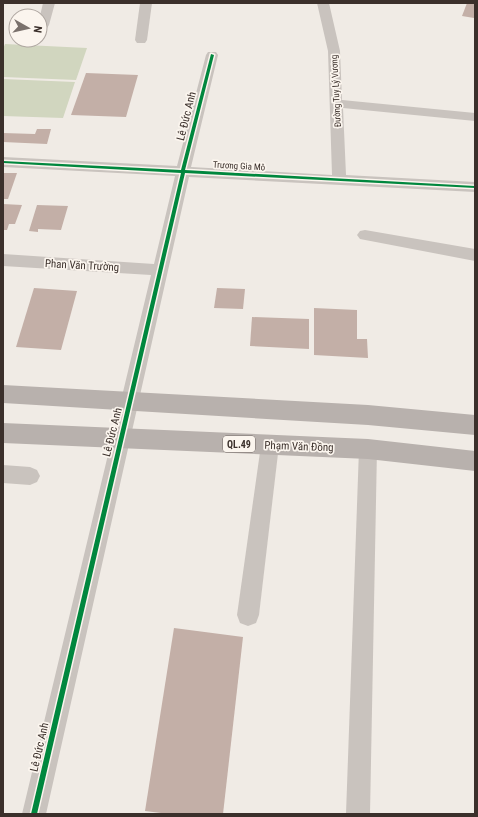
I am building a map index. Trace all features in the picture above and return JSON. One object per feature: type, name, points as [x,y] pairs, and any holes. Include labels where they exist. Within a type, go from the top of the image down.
[{"type":"main road","points":[[3,394],[368,415],[475,425]]},
{"type":"main road","name":"Phạm Văn Đồng","points":[[3,433],[368,449],[475,461]]},
{"type":"street","points":[[141,40],[146,3]]},
{"type":"street","name":"Đường Tuy Lý Vương","points":[[323,3],[334,51],[339,180]]},
{"type":"street","name":"Lê Đức Anh","points":[[34,814],[120,439],[212,55]]},
{"type":"street","points":[[336,103],[475,117]]},
{"type":"street","name":"Trương Gia Mô","points":[[3,162],[475,187]]},
{"type":"street","points":[[365,235],[475,255]]},
{"type":"street","name":"Phan Văn Trường","points":[[3,260],[160,270]]},
{"type":"street","points":[[248,615],[270,445]]},
{"type":"street","points":[[358,814],[368,449]]},
{"type":"street","points":[[3,474],[30,476]]},
{"type":"green space","points":[[5,44],[8,44],[8,48],[48,48],[48,46],[87,48],[76,80],[3,77],[3,49]]},
{"type":"green space","points":[[3,79],[75,82],[63,118],[3,116]]},
{"type":"building","points":[[467,3],[475,4],[474,18],[462,16]]},
{"type":"building","points":[[86,73],[138,75],[126,117],[71,115]]},
{"type":"building","points":[[37,129],[51,129],[47,144],[3,142],[3,133],[35,134]]},
{"type":"building","points":[[3,173],[17,173],[8,199],[3,199]]},
{"type":"building","points":[[3,204],[22,205],[15,224],[9,224],[7,230],[3,230]]},
{"type":"building","points":[[37,205],[68,206],[61,230],[38,229],[38,232],[29,231]]},
{"type":"building","points":[[34,288],[77,291],[61,350],[16,347]]},
{"type":"building","points":[[217,288],[245,289],[243,309],[214,308]]},
{"type":"building","points":[[314,308],[357,310],[357,339],[367,339],[368,358],[314,355]]},
{"type":"building","points":[[252,317],[309,319],[309,349],[250,346]]},
{"type":"building","points":[[174,628],[243,637],[223,814],[169,814],[145,811]]},
{"type":"cycle path","points":[[34,814],[183,171],[212,55]]},
{"type":"cycle path","points":[[3,162],[475,187]]}]
